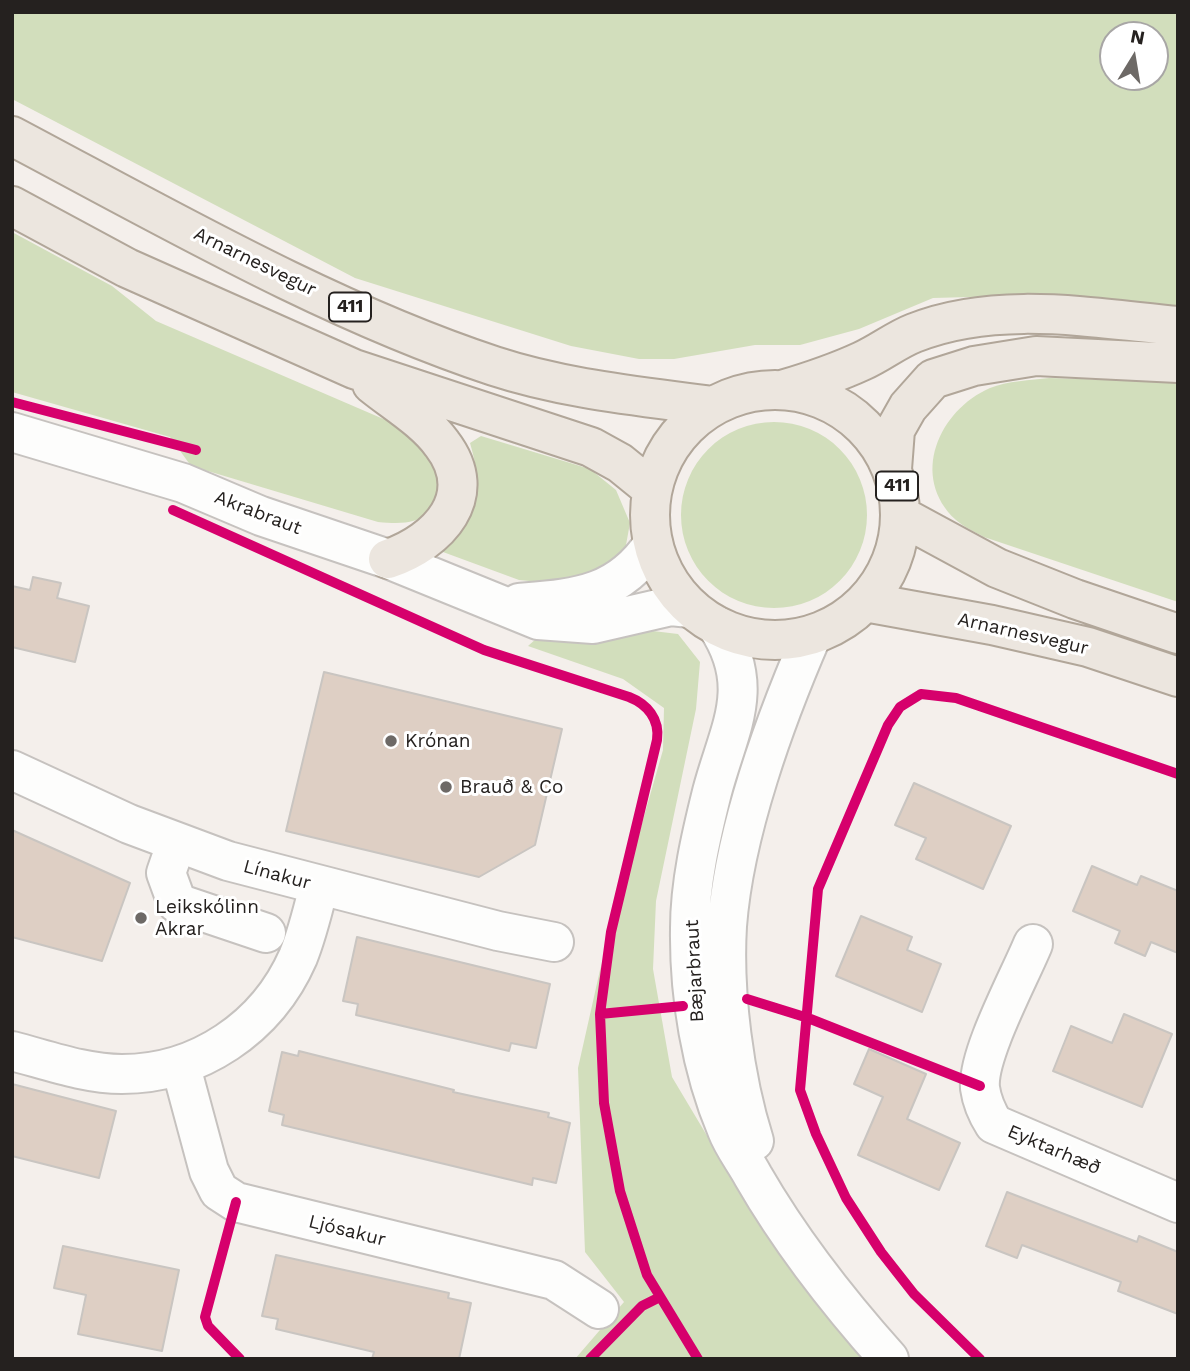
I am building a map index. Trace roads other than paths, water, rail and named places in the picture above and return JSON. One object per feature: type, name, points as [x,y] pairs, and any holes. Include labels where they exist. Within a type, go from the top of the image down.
[{"type":"main road","name":"Arnarnesvegur","points":[[12,136],[319,294],[442,347],[550,382],[712,406]]},
{"type":"main road","points":[[12,206],[127,268],[354,369],[591,447],[620,463],[652,489]]},
{"type":"main road","points":[[782,390],[864,361],[914,333],[959,321],[1015,313],[1178,326]]},
{"type":"main road","points":[[892,469],[895,430],[908,407],[933,379],[974,366],[1036,356],[1178,363]]},
{"type":"main road","points":[[354,369],[443,444],[457,476],[456,498],[438,530],[411,551],[388,559]]},
{"type":"main road","name":"Arnarnesvegur","points":[[782,390],[817,397],[849,413],[874,438],[892,469],[901,516],[892,563],[865,603],[832,627],[812,635],[780,640],[748,638],[704,617],[667,579],[653,544],[649,517],[652,489],[664,456],[685,428],[712,406],[746,393],[782,390]]},
{"type":"main road","name":"411","points":[[901,516],[997,568],[1074,599],[1178,634]]},
{"type":"main road","name":"Arnarnesvegur","points":[[865,603],[992,625],[1088,647],[1178,677]]},
{"type":"street","name":"Akrabraut","points":[[12,432],[70,447],[183,483],[261,516],[388,559],[538,620],[564,624],[593,624],[671,606],[704,617]]},
{"type":"street","name":"Akrabraut","points":[[499,605],[598,592],[624,577],[642,561],[653,544]]},
{"type":"street","name":"Bæjarbraut","points":[[704,617],[731,648],[738,673],[738,702],[700,844],[692,909],[690,928],[698,1036],[727,1131],[780,1223],[849,1314],[889,1359]]},
{"type":"street","name":"Bæjarbraut","points":[[780,1223],[750,1129],[738,1063],[726,962],[727,924],[742,842],[761,774],[812,635]]},
{"type":"street","name":"Línakur","points":[[12,770],[176,844],[319,886],[498,932],[554,942]]},
{"type":"street","points":[[176,844],[166,873],[177,903],[266,933]]},
{"type":"street","points":[[12,1051],[73,1067],[121,1074],[181,1067],[201,1059],[233,1038],[271,1001],[297,958],[319,886]]},
{"type":"street","name":"Eyktarhæð","points":[[1033,944],[983,1061],[980,1086],[989,1116],[994,1124],[1178,1203]]},
{"type":"street","name":"Ljósakur","points":[[181,1067],[209,1171],[219,1191],[236,1202],[554,1280],[599,1309]]},
{"type":"place","name":"Krónan","points":[[391,741]]},
{"type":"place","name":"Brauð & Co","points":[[446,787]]},
{"type":"place","name":"Leikskólinn Akrar","points":[[141,918]]}]
